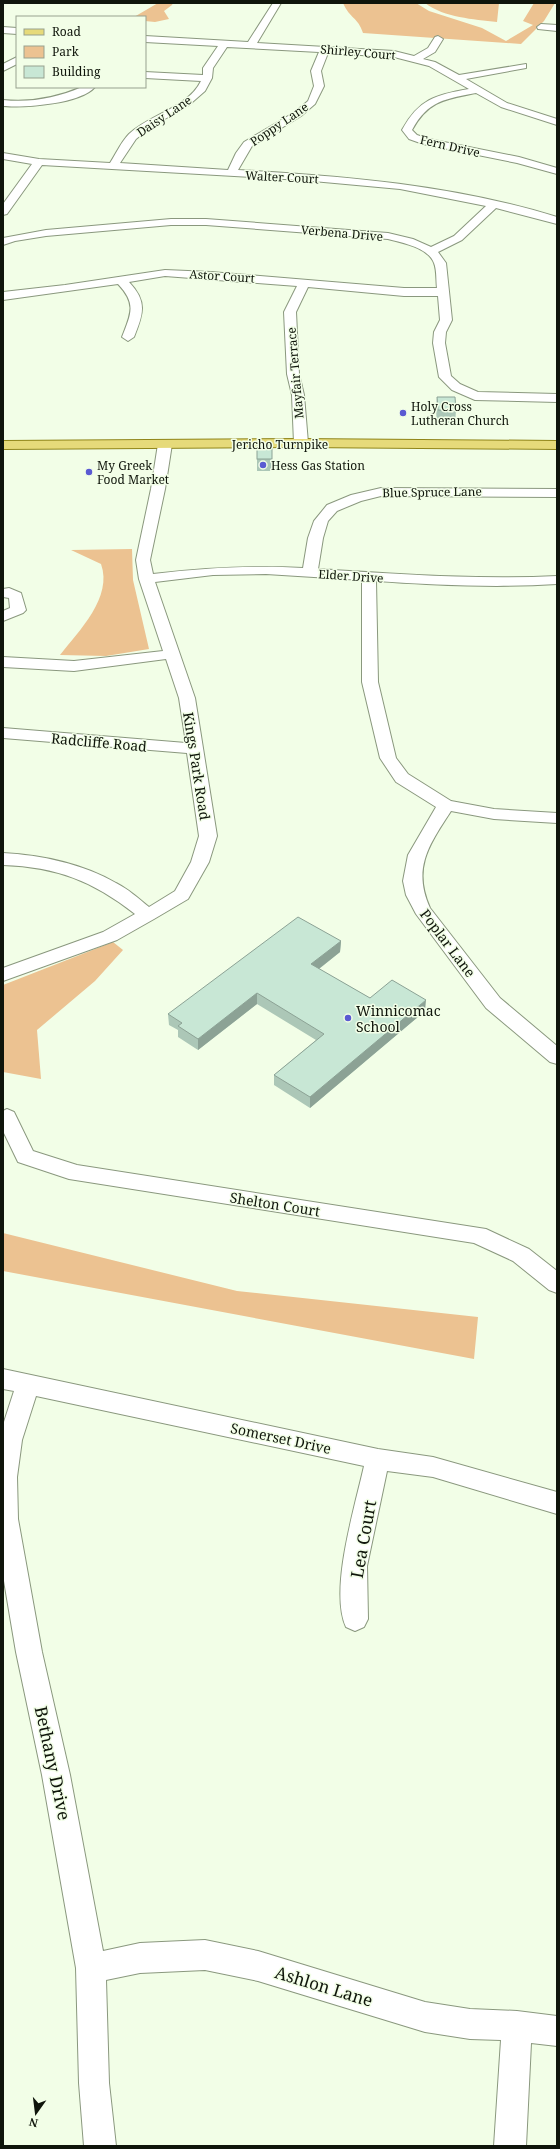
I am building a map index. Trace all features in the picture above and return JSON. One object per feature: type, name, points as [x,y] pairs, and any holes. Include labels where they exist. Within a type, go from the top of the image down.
[{"type":"main road","name":"Jericho Turnpike","points":[[3,445],[301,443],[557,445]]},
{"type":"street","points":[[251,45],[277,3]]},
{"type":"street","points":[[541,27],[557,28]]},
{"type":"street","points":[[3,30],[16,31]]},
{"type":"street","name":"Shirley Court","points":[[146,39],[370,52],[416,59],[459,78],[504,106],[557,122]]},
{"type":"street","points":[[416,59],[432,50],[438,39]]},
{"type":"street","name":"Daisy Lane","points":[[112,167],[132,137],[148,125],[186,103],[202,89],[208,68],[224,44]]},
{"type":"street","name":"Poppy Lane","points":[[231,174],[240,153],[248,144],[298,114],[312,102],[319,86],[316,71],[325,49]]},
{"type":"street","points":[[3,68],[16,61]]},
{"type":"street","points":[[459,78],[523,66]]},
{"type":"street","points":[[146,75],[206,78]]},
{"type":"street","points":[[3,103],[38,105],[62,99],[88,88]]},
{"type":"street","name":"Fern Drive","points":[[477,90],[434,99],[423,105],[407,130],[413,137],[427,142],[519,160],[557,171]]},
{"type":"street","name":"Walter Court","points":[[3,156],[38,162],[366,182],[400,186],[494,204],[532,213],[557,221]]},
{"type":"street","points":[[3,212],[38,162]]},
{"type":"street","points":[[494,204],[458,238],[431,251],[440,263],[446,320],[440,332],[445,377],[452,384],[475,396],[503,398],[557,398]]},
{"type":"street","name":"Verbena Drive","points":[[7,236],[110,227],[206,222],[388,236],[409,241],[431,251]]},
{"type":"street","name":"Astor Court","points":[[3,296],[65,289],[164,273],[185,273],[404,292],[443,292]]},
{"type":"street","points":[[120,279],[132,292],[138,303],[128,337]]},
{"type":"street","name":"Mayfair Terrace","points":[[301,443],[298,395],[293,374],[290,312],[304,283]]},
{"type":"street","name":"Kings Park Road","points":[[3,975],[110,936],[182,895],[202,856],[208,836],[196,748],[187,698],[146,579],[143,560],[158,489],[165,444]]},
{"type":"street","name":"Blue Spruce Lane","points":[[310,572],[320,521],[330,509],[354,498],[381,492],[557,493]]},
{"type":"street","name":"Elder Drive","points":[[146,579],[213,571],[266,570],[310,572],[369,578],[448,581],[522,582],[557,580]]},
{"type":"street","points":[[369,578],[370,682],[388,758],[402,778],[446,805],[494,814],[557,818]]},
{"type":"street","points":[[3,592],[9,592],[16,596],[18,610],[3,616]]},
{"type":"street","points":[[3,662],[81,665],[171,654]]},
{"type":"street","name":"Radcliffe Road","points":[[3,733],[162,747],[196,748]]},
{"type":"street","name":"Poplar Lane","points":[[446,805],[416,854],[410,877],[415,899],[493,1003],[557,1057]]},
{"type":"street","points":[[3,860],[14,859],[63,869],[106,884],[148,915]]},
{"type":"street","name":"Shelton Court","points":[[7,1117],[25,1156],[76,1173],[478,1235],[521,1254],[557,1284]]},
{"type":"street","name":"Somerset Drive","points":[[15,1381],[378,1459],[433,1467],[557,1503]]},
{"type":"street","name":"Bethany Drive","points":[[15,1381],[6,1477],[6,1519],[29,1652],[56,1775],[92,1968],[94,2083],[100,2146]]},
{"type":"street","name":"Lea Court","points":[[355,1620],[354,1566],[378,1459]]},
{"type":"street","name":"Ashlon Lane","points":[[92,1968],[140,1958],[205,1954],[258,1966],[425,2016],[470,2024],[517,2026],[557,2031]]},
{"type":"street","points":[[510,2146],[517,2026]]},
{"type":"green space","points":[[158,3],[173,3],[164,11],[169,19],[155,22],[146,21],[146,16],[136,16]]},
{"type":"green space","points":[[343,3],[416,3],[429,11],[482,28],[506,41],[533,25],[523,21],[534,3],[555,3],[544,21],[521,44],[363,33],[359,24],[348,12]]},
{"type":"green space","points":[[425,3],[499,3],[497,22],[450,15]]},
{"type":"green space","points":[[132,549],[133,580],[149,649],[106,656],[60,655],[92,613],[102,589],[103,576],[101,564],[71,550]]},
{"type":"green space","points":[[113,942],[123,950],[95,981],[37,1030],[41,1079],[3,1072],[3,985]]},
{"type":"green space","points":[[3,1233],[237,1291],[478,1317],[474,1359],[3,1271]]},
{"type":"building","points":[[437,397],[455,397],[456,411],[438,410]]},
{"type":"building","points":[[257,446],[272,446],[272,459],[257,459]]},
{"type":"building","name":"Winnicomac School","points":[[298,917],[341,941],[311,964],[370,998],[392,980],[426,1000],[310,1097],[274,1075],[324,1034],[257,993],[198,1039],[178,1026],[182,1023],[168,1014]]},
{"type":"place","name":"Holy Cross Lutheran Church","points":[[403,413]]},
{"type":"place","name":"Hess Gas Station","points":[[263,465]]},
{"type":"place","name":"My Greek Food Market","points":[[89,472]]},
{"type":"place","name":"Winnicomac School","points":[[348,1018]]}]
